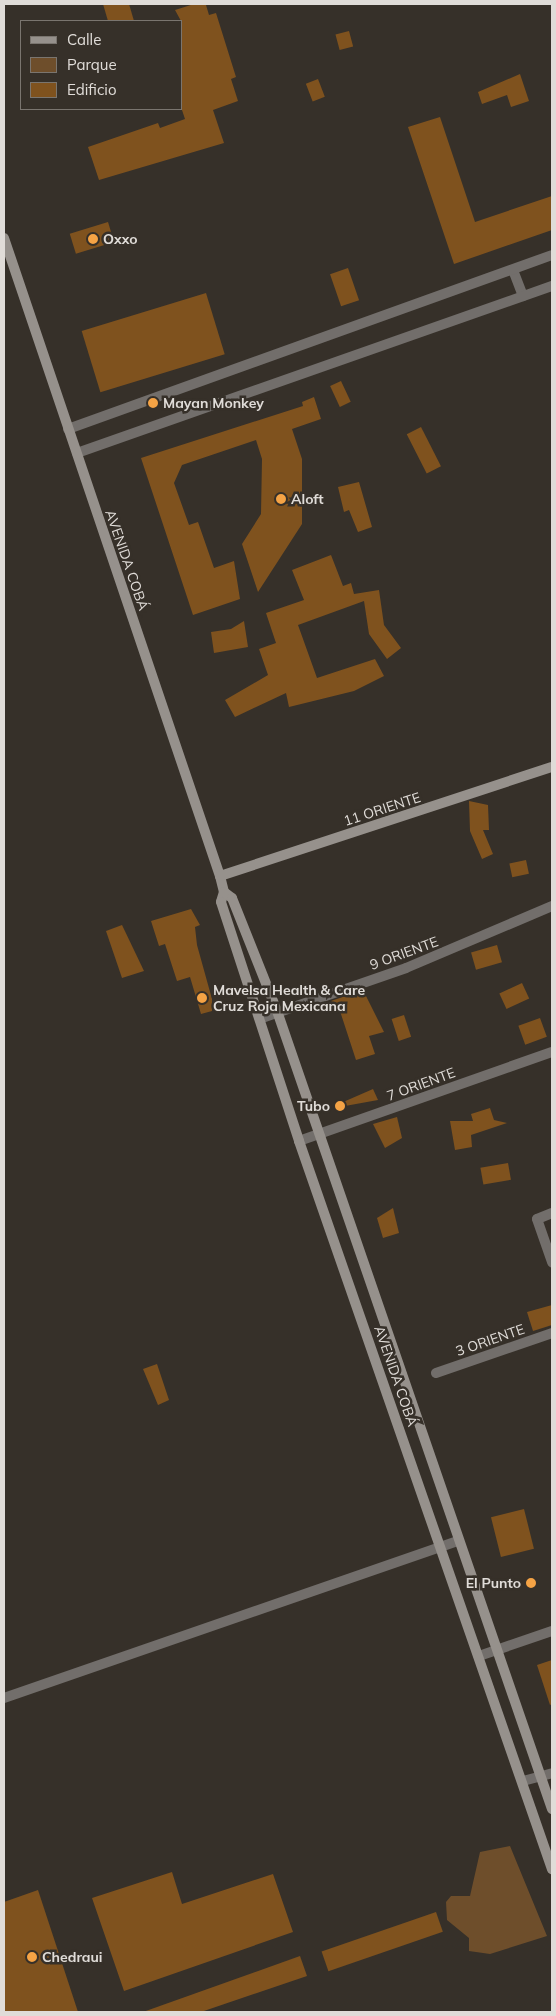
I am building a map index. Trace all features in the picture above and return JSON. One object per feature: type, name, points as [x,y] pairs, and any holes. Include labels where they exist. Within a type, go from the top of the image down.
[{"type":"main road","name":"AVENIDA COBÁ","points":[[4,238],[220,876],[224,892],[221,902],[262,1018],[299,1141],[442,1546],[552,1869]]},
{"type":"main road","name":"11 ORIENTE","points":[[220,876],[552,767]]},
{"type":"main road","name":"AVENIDA COBÁ","points":[[224,892],[232,898],[277,1012],[552,1809]]},
{"type":"street","points":[[68,429],[552,255]]},
{"type":"street","points":[[513,270],[523,296]]},
{"type":"street","points":[[77,453],[552,286]]},
{"type":"street","name":"9 ORIENTE","points":[[262,1018],[406,968],[552,906]]},
{"type":"street","name":"7 ORIENTE","points":[[299,1141],[552,1052]]},
{"type":"street","points":[[552,1213],[537,1219],[552,1262]]},
{"type":"street","name":"3 ORIENTE","points":[[436,1374],[552,1333]]},
{"type":"street","points":[[4,1698],[458,1541]]},
{"type":"street","points":[[479,1656],[552,1631]]},
{"type":"street","points":[[523,1781],[552,1773]]},
{"type":"green space","points":[[510,1846],[547,1936],[490,1954],[469,1951],[469,1938],[447,1920],[446,1902],[451,1896],[470,1896],[480,1852]]},
{"type":"building","points":[[103,4],[129,4],[134,20],[108,20]]},
{"type":"building","points":[[194,4],[206,5],[209,15],[216,13],[236,77],[231,79],[238,101],[213,110],[224,143],[99,180],[88,147],[158,123],[160,128],[185,119],[182,110],[182,20],[175,10]]},
{"type":"building","points":[[349,31],[353,46],[340,50],[335,35]]},
{"type":"building","points":[[520,74],[529,101],[511,107],[507,95],[482,104],[478,92]]},
{"type":"building","points":[[318,79],[325,97],[313,101],[306,84]]},
{"type":"building","points":[[440,117],[475,222],[552,196],[552,230],[454,264],[408,127]]},
{"type":"building","name":"Oxxo","points":[[108,222],[114,242],[76,254],[70,234]]},
{"type":"building","points":[[348,268],[359,300],[341,306],[330,274]]},
{"type":"building","points":[[206,293],[225,354],[100,392],[82,331]]},
{"type":"building","points":[[341,381],[351,402],[340,407],[330,386]]},
{"type":"building","name":"Aloft","points":[[314,397],[321,419],[292,429],[302,459],[302,524],[258,592],[242,544],[261,514],[262,459],[256,440],[182,465],[174,483],[189,525],[198,522],[214,568],[234,561],[240,599],[193,615],[141,458],[303,406],[302,402]]},
{"type":"building","points":[[421,427],[441,466],[427,473],[407,434]]},
{"type":"building","points":[[359,482],[372,527],[358,532],[349,510],[344,512],[338,487]]},
{"type":"building","points":[[331,555],[343,586],[351,583],[354,594],[379,590],[384,625],[401,648],[387,659],[369,634],[364,601],[298,625],[317,678],[375,659],[384,676],[354,691],[289,707],[286,693],[235,717],[225,700],[268,675],[259,649],[276,643],[266,613],[304,600],[292,570]]},
{"type":"building","points":[[244,621],[248,647],[214,653],[211,632],[231,629]]},
{"type":"building","points":[[469,801],[488,805],[489,830],[483,830],[493,854],[482,859],[470,831]]},
{"type":"building","points":[[526,860],[529,874],[512,877],[509,864]]},
{"type":"building","points":[[191,909],[200,925],[195,927],[197,945],[212,999],[212,1011],[201,1014],[190,977],[177,981],[165,944],[159,946],[151,921]]},
{"type":"building","points":[[122,925],[144,971],[122,978],[106,931]]},
{"type":"building","points":[[497,945],[502,962],[476,970],[471,952]]},
{"type":"building","points":[[522,983],[529,998],[507,1009],[499,994]]},
{"type":"building","points":[[363,990],[384,1032],[369,1036],[375,1054],[356,1060],[339,1008],[331,1001]]},
{"type":"building","points":[[404,1015],[411,1037],[399,1041],[392,1019]]},
{"type":"building","points":[[540,1018],[547,1037],[525,1045],[518,1026]]},
{"type":"building","points":[[373,1089],[378,1100],[334,1108],[334,1106]]},
{"type":"building","points":[[490,1108],[494,1120],[507,1123],[471,1135],[472,1147],[455,1150],[450,1121],[473,1121],[471,1114]]},
{"type":"building","points":[[397,1117],[402,1138],[385,1148],[373,1124]]},
{"type":"building","points":[[508,1163],[511,1180],[483,1185],[480,1168]]},
{"type":"building","points":[[393,1208],[399,1233],[383,1238],[377,1218]]},
{"type":"building","points":[[552,1305],[552,1325],[533,1331],[527,1312]]},
{"type":"building","points":[[523,1323],[527,1334],[512,1340],[508,1328]]},
{"type":"building","points":[[157,1364],[169,1400],[158,1405],[143,1369]]},
{"type":"building","points":[[524,1509],[534,1549],[501,1557],[491,1517]]},
{"type":"building","points":[[552,1660],[552,1704],[550,1705],[537,1665]]},
{"type":"building","points":[[172,1872],[182,1904],[273,1874],[293,1932],[124,1991],[92,1898]]},
{"type":"building","name":"Chedraui","points":[[38,1890],[78,2012],[4,2012],[4,1902]]},
{"type":"building","points":[[436,1912],[443,1932],[328,1971],[322,1951]]},
{"type":"building","points":[[300,1956],[307,1976],[201,2012],[143,2012]]},
{"type":"place","name":"Oxxo","points":[[93,239]]},
{"type":"place","name":"Mayan Monkey","points":[[153,403]]},
{"type":"place","name":"Aloft","points":[[281,499]]},
{"type":"place","name":"Mavelsa Health & Care Cruz Roja Mexicana","points":[[202,998]]},
{"type":"place","name":"Tubo","points":[[340,1106]]},
{"type":"place","name":"El Punto","points":[[531,1583]]},
{"type":"place","name":"Chedraui","points":[[32,1957]]}]
